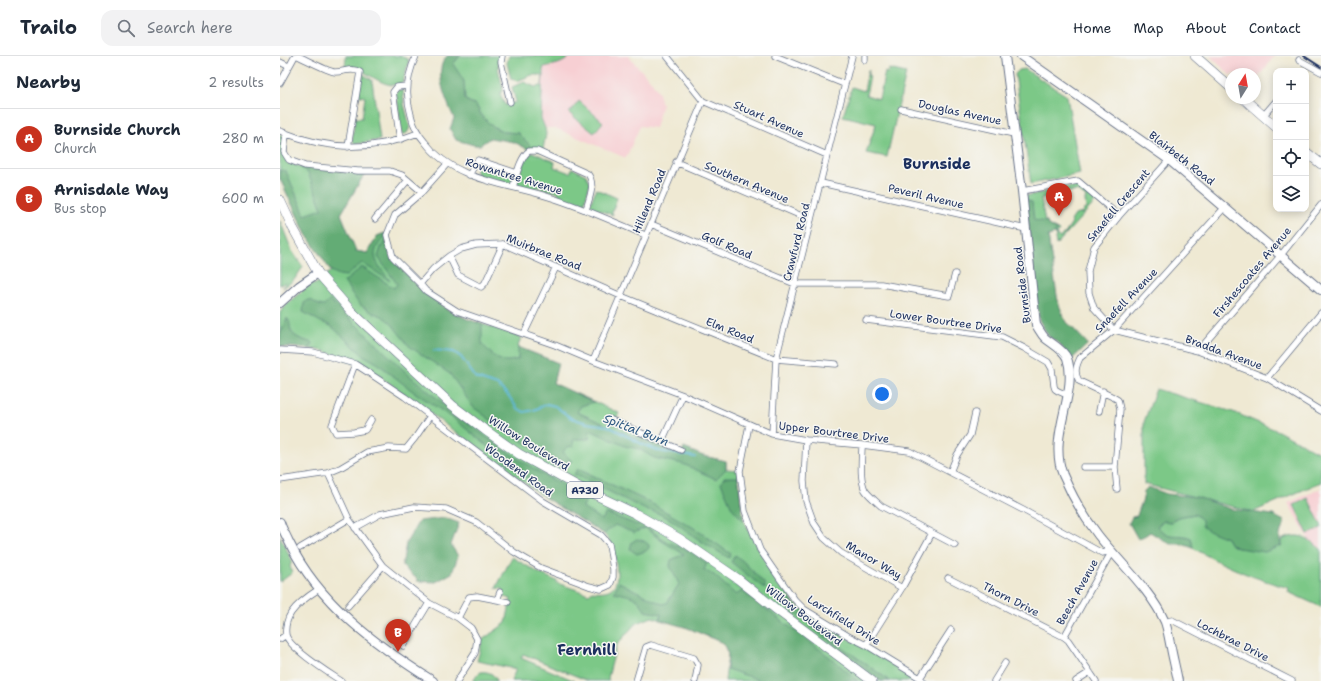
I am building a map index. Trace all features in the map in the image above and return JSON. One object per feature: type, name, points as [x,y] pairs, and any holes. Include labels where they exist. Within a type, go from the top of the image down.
[{"type":"main road","points":[[1195,56],[1225,83]]},
{"type":"main road","points":[[1250,104],[1273,124]]},
{"type":"main road","points":[[1309,154],[1321,164]]},
{"type":"main road","name":"A730","points":[[280,200],[293,228],[318,273]]},
{"type":"main road","name":"Willow Boulevard","points":[[318,273],[352,312],[430,386],[485,430],[519,454],[554,474],[636,514],[680,539],[738,580],[872,681]]},
{"type":"street","points":[[280,83],[288,66],[296,56],[334,72],[351,69],[356,69],[360,72],[348,147]]},
{"type":"street","name":"Rowantree Avenue","points":[[416,56],[407,86],[412,120],[418,133],[431,151],[447,164],[470,175],[549,197],[586,210],[645,235]]},
{"type":"street","points":[[502,56],[501,62],[510,102]]},
{"type":"street","points":[[667,56],[703,101]]},
{"type":"street","points":[[775,56],[844,84]]},
{"type":"street","name":"Crawfurd Road","points":[[772,434],[776,359],[852,56]]},
{"type":"street","name":"Burnside Road","points":[[1005,56],[1022,191],[1036,325],[1043,337],[1063,352],[1066,357],[1069,379],[1059,433],[1059,452],[1063,474],[1087,521],[1148,595],[1165,622],[1178,681]]},
{"type":"street","name":"Blairbeth Road","points":[[1021,56],[1169,160],[1226,207],[1321,290]]},
{"type":"street","points":[[1299,60],[1321,72]]},
{"type":"street","points":[[280,62],[288,66]]},
{"type":"street","points":[[400,140],[393,92],[397,87],[407,86]]},
{"type":"street","name":"Stuart Avenue","points":[[703,101],[827,155]]},
{"type":"street","name":"Hillend Road","points":[[593,362],[645,235],[703,101]]},
{"type":"street","points":[[1263,116],[1273,104]]},
{"type":"street","name":"Douglas Avenue","points":[[902,109],[1014,134]]},
{"type":"street","points":[[418,133],[400,140],[374,146],[348,147],[299,139],[283,133],[284,152],[289,160],[305,166],[358,171],[390,171],[402,175],[422,192]]},
{"type":"street","points":[[514,188],[517,174],[524,156],[532,150],[537,151],[586,172],[591,178],[592,185],[586,210]]},
{"type":"street","points":[[470,175],[478,160],[517,174]]},
{"type":"street","name":"Snaefell Crescent","points":[[1114,330],[1094,308],[1089,293],[1088,271],[1094,247],[1119,216],[1169,160]]},
{"type":"street","name":"Southern Avenue","points":[[676,162],[811,220]]},
{"type":"street","name":"Upper Bourtree Drive","points":[[447,164],[422,192],[395,215],[387,235],[392,257],[426,291],[457,312],[555,345],[593,362],[683,395],[772,434],[806,440],[910,451],[1102,553],[1112,551]]},
{"type":"street","points":[[375,219],[408,180]]},
{"type":"street","points":[[1022,191],[1078,181],[1119,216]]},
{"type":"street","name":"Peveril Avenue","points":[[821,183],[1026,229]]},
{"type":"street","name":"Firshescoates Avenue","points":[[1198,351],[1281,255],[1321,205]]},
{"type":"street","name":"Snaefell Avenue","points":[[1117,489],[1115,467],[1120,409],[1118,400],[1103,391],[1081,382],[1077,378],[1075,372],[1080,358],[1114,330],[1226,207]]},
{"type":"street","name":"Golf Road","points":[[651,224],[795,284]]},
{"type":"street","points":[[449,256],[458,275],[481,287],[485,283],[503,244]]},
{"type":"street","name":"Muirbrae Road","points":[[420,284],[449,256],[461,249],[476,245],[503,244],[621,296]]},
{"type":"street","points":[[524,334],[556,267]]},
{"type":"street","points":[[280,303],[298,286],[318,273]]},
{"type":"street","points":[[795,284],[881,284],[949,296],[955,274]]},
{"type":"street","name":"Elm Road","points":[[621,296],[776,359],[836,364]]},
{"type":"street","points":[[1266,378],[1321,313]]},
{"type":"street","name":"Lower Bourtree Drive","points":[[866,320],[1002,337],[1048,362],[1052,369],[1054,386],[1058,391],[1067,395]]},
{"type":"street","name":"Bradda Avenue","points":[[1114,330],[1198,351],[1266,378],[1321,411]]},
{"type":"street","name":"Woodend Road","points":[[280,350],[313,352],[355,364],[375,376],[543,501],[601,535],[609,544],[613,577],[610,585],[601,588],[589,586],[541,568],[514,552],[476,522],[446,509],[414,507],[380,514],[355,528]]},
{"type":"street","points":[[355,364],[332,425],[336,433],[354,432],[365,430],[371,420]]},
{"type":"street","points":[[1099,412],[1103,391]]},
{"type":"street","points":[[662,442],[683,395]]},
{"type":"street","points":[[950,472],[957,455],[970,435],[975,413]]},
{"type":"street","points":[[280,480],[328,473],[340,468],[367,452],[389,448],[406,449],[430,416]]},
{"type":"street","points":[[609,419],[681,450]]},
{"type":"street","name":"Larchfield Drive","points":[[748,424],[741,473],[745,511],[760,550],[795,600],[811,613],[922,680]]},
{"type":"street","name":"Manor Way","points":[[806,440],[804,480],[806,501],[814,523],[824,538],[841,553],[902,588]]},
{"type":"street","points":[[862,445],[862,477],[865,489],[871,497],[881,506],[955,545]]},
{"type":"street","points":[[1083,467],[1115,467]]},
{"type":"street","points":[[328,473],[349,519],[383,566],[429,603],[458,618],[471,628],[477,638],[475,653],[457,681]]},
{"type":"street","points":[[300,548],[349,519]]},
{"type":"street","points":[[280,524],[304,569],[342,613],[397,658],[434,681]]},
{"type":"street","points":[[866,645],[902,588],[932,533]]},
{"type":"street","name":"Beech Avenue","points":[[1096,681],[1068,640],[1064,637],[1112,551]]},
{"type":"street","points":[[348,606],[383,566]]},
{"type":"street","name":"Thorn Drive","points":[[948,578],[1064,637]]},
{"type":"street","points":[[319,588],[299,603],[290,615],[286,625],[286,635],[291,642],[307,657],[341,681]]},
{"type":"street","points":[[497,600],[500,592]]},
{"type":"street","points":[[458,618],[469,597],[476,596],[508,602]]},
{"type":"street","points":[[403,646],[429,603]]},
{"type":"street","name":"Lochbrae Drive","points":[[1165,622],[1172,620],[1292,681]]},
{"type":"street","points":[[922,680],[951,630]]},
{"type":"street","points":[[280,639],[286,635]]},
{"type":"street","points":[[636,681],[646,647],[651,645],[694,658],[698,665],[695,681]]},
{"type":"street","points":[[994,681],[1005,663]]},
{"type":"street","points":[[1076,681],[1090,672]]},
{"type":"shaded area","points":[[569,56],[628,56],[652,82],[659,93],[662,105],[655,128],[640,126],[626,158],[555,128],[545,128],[541,118],[544,68]]},
{"type":"shaded area","points":[[1210,56],[1274,56],[1261,74],[1261,68],[1225,68],[1225,70]]},
{"type":"shaded area","points":[[1321,488],[1321,607],[1288,592],[1311,543],[1288,503]]},
{"type":"green space","points":[[346,56],[401,56],[409,60],[403,82],[398,85],[392,85],[386,84],[357,68],[345,67]]},
{"type":"green space","points":[[447,56],[460,56],[453,64],[464,81],[465,100],[476,105],[482,116],[492,126],[504,132],[518,133],[534,149],[531,151],[514,142],[490,138],[480,145],[474,145],[456,140],[450,129],[454,118],[442,87],[441,78],[443,62]]},
{"type":"green space","points":[[460,56],[499,56],[498,68],[503,89],[500,94],[505,105],[516,102],[512,87],[524,82],[535,87],[542,86],[543,79],[541,118],[546,134],[543,149],[540,151],[534,149],[518,133],[504,132],[492,126],[482,116],[476,105],[465,100],[453,64]]},
{"type":"green space","points":[[509,56],[570,56],[568,59],[555,65],[544,67],[543,75],[532,75],[517,81],[511,79],[507,63]]},
{"type":"green space","points":[[889,69],[906,73],[887,157],[866,153],[876,124],[843,116],[852,87],[864,91],[868,70],[868,76],[870,76],[866,95],[879,99],[885,72],[888,73]]},
{"type":"green space","points":[[1025,69],[1067,96],[1080,174],[1031,184],[1015,74],[1019,70]]},
{"type":"green space","points":[[363,74],[372,80],[380,140],[356,144],[352,140],[355,118],[362,118],[365,97],[360,96],[359,93]]},
{"type":"green space","points":[[398,89],[403,90],[404,104],[410,127],[407,133],[402,135],[396,92]]},
{"type":"green space","points":[[579,101],[603,122],[594,133],[569,113]]},
{"type":"green space","points":[[280,134],[284,139],[286,160],[291,163],[299,166],[323,170],[365,173],[341,214],[356,251],[367,253],[377,236],[385,233],[388,250],[392,259],[424,292],[447,309],[467,319],[521,337],[518,347],[558,363],[553,383],[619,413],[617,418],[610,417],[607,421],[682,453],[684,448],[703,456],[726,461],[726,469],[738,470],[744,521],[761,553],[794,603],[809,615],[896,666],[918,681],[725,681],[728,654],[723,643],[688,628],[652,617],[635,624],[616,646],[608,678],[609,681],[588,681],[523,654],[521,658],[575,681],[511,681],[516,669],[477,661],[482,640],[506,623],[511,599],[504,597],[503,589],[496,588],[512,557],[539,573],[557,581],[557,583],[589,594],[592,591],[606,591],[614,586],[617,570],[612,548],[604,534],[544,497],[375,373],[324,351],[280,346],[280,313],[285,305],[311,284],[316,284],[331,271],[306,234],[280,179]]},
{"type":"green space","points":[[531,153],[535,153],[555,162],[554,167],[570,173],[572,168],[586,175],[590,184],[584,204],[581,205],[558,197],[559,193],[537,187],[535,190],[519,186],[517,182],[525,158]]},
{"type":"green space","points":[[484,164],[483,169],[499,174],[501,170],[511,174],[514,178],[512,182],[508,184],[477,175],[476,167]]},
{"type":"green space","points":[[300,167],[365,173],[341,214],[356,251],[367,253],[377,236],[385,233],[386,236],[376,248],[375,254],[378,263],[390,281],[362,263],[346,276],[339,275],[331,271],[306,234],[280,179],[280,170],[286,171],[305,215],[322,209],[308,173]]},
{"type":"green space","points":[[1077,186],[1096,201],[1056,245],[1056,235],[1060,238],[1063,234],[1065,234],[1075,215],[1083,213],[1083,210],[1086,209],[1086,197],[1078,191],[1065,192],[1064,188]]},
{"type":"green space","points":[[596,189],[617,198],[612,212],[613,215],[593,208],[590,205]]},
{"type":"green space","points":[[1054,190],[1054,196],[1041,198],[1045,222],[1059,231],[1056,235],[1048,236],[1050,252],[1034,269],[1026,196]]},
{"type":"green space","points":[[1026,200],[1032,202],[1034,220],[1047,222],[1048,225],[1057,230],[1055,234],[1048,236],[1058,302],[1065,320],[1088,344],[1071,360],[1059,343],[1049,337],[1039,320]]},
{"type":"green space","points":[[280,221],[292,251],[303,267],[294,280],[283,288],[286,282],[280,285]]},
{"type":"green space","points":[[386,241],[392,259],[424,292],[447,309],[467,319],[482,324],[482,344],[498,359],[512,361],[518,359],[518,347],[558,363],[553,383],[594,402],[581,406],[577,412],[648,443],[679,454],[682,453],[684,448],[703,456],[726,461],[726,469],[716,479],[683,464],[654,458],[639,449],[625,446],[590,430],[589,439],[575,439],[573,442],[574,446],[567,447],[563,452],[572,461],[562,462],[550,459],[504,430],[473,407],[450,374],[409,346],[391,323],[382,316],[371,312],[359,304],[344,282],[362,267],[394,288],[397,284],[378,257],[381,247]]},
{"type":"green space","points":[[308,300],[324,306],[330,300],[409,375],[463,420],[506,451],[542,474],[586,499],[583,507],[584,509],[602,520],[606,513],[637,525],[640,522],[666,541],[687,550],[707,563],[704,570],[714,575],[736,595],[742,591],[831,658],[858,681],[762,681],[727,669],[728,654],[723,643],[688,628],[660,620],[661,614],[645,611],[636,599],[614,592],[619,582],[662,604],[667,603],[679,584],[670,566],[671,560],[684,554],[662,541],[645,528],[634,533],[615,525],[604,534],[544,497],[546,492],[454,419],[411,390],[377,363],[363,355],[331,326],[303,312],[304,303]]},
{"type":"green space","points":[[287,318],[294,335],[312,343],[310,349],[280,346],[280,334]]},
{"type":"green space","points":[[1156,389],[1233,412],[1278,431],[1321,454],[1321,482],[1253,512],[1144,484],[1144,422]]},
{"type":"green space","points":[[578,469],[649,502],[694,528],[731,554],[729,558],[662,515],[648,511],[574,474]]},
{"type":"green space","points":[[724,477],[738,477],[744,521],[732,508],[721,483]]},
{"type":"green space","points":[[1148,487],[1167,494],[1197,497],[1231,509],[1273,515],[1284,521],[1280,536],[1281,546],[1265,552],[1238,548],[1231,545],[1227,538],[1209,531],[1202,526],[1202,520],[1195,514],[1178,517],[1171,522],[1164,521],[1157,526],[1162,531],[1170,535],[1186,536],[1191,538],[1193,548],[1182,544],[1170,544],[1150,532],[1138,539],[1129,523],[1132,517],[1137,516],[1144,491]]},
{"type":"green space","points":[[1308,498],[1321,528],[1308,534],[1294,505]]},
{"type":"green space","points":[[1195,514],[1227,538],[1231,545],[1238,548],[1281,546],[1283,539],[1295,536],[1308,539],[1321,549],[1321,607],[1288,592],[1289,588],[1252,576],[1216,561],[1193,548],[1191,538],[1166,534],[1157,526],[1164,521],[1171,522],[1178,517]]},
{"type":"green space","points":[[445,518],[459,523],[451,545],[458,556],[452,573],[436,582],[417,581],[417,579],[402,566],[406,543],[419,521]]},
{"type":"green space","points":[[280,536],[292,561],[290,566],[292,573],[280,582]]},
{"type":"green space","points":[[637,539],[644,541],[649,545],[649,548],[646,551],[637,554],[630,549],[632,542]]},
{"type":"green space","points":[[735,555],[744,562],[765,584],[765,589],[731,562]]},
{"type":"green space","points":[[772,593],[794,603],[823,623],[813,624],[801,618],[771,595]]},
{"type":"green space","points":[[810,626],[818,630],[890,681],[881,681]]},
{"type":"green space","points":[[481,672],[491,674],[497,681],[473,681]]},
{"type":"waterway","name":"Spittal Burn","points":[[434,350],[454,352],[461,357],[476,378],[497,385],[508,395],[517,408],[524,412],[534,410],[547,404],[555,406],[571,418],[587,423],[608,426],[644,445],[659,451],[695,457]]},
{"type":"railway","points":[[1304,56],[1321,67]]},
{"type":"place","name":"Burnside Church","points":[[1059,216]]},
{"type":"place","name":"Arnisdale Way","points":[[398,652]]},
{"type":"district","name":"Burnside","points":[[937,164]]},
{"type":"district","name":"Fernhill","points":[[587,650]]}]
